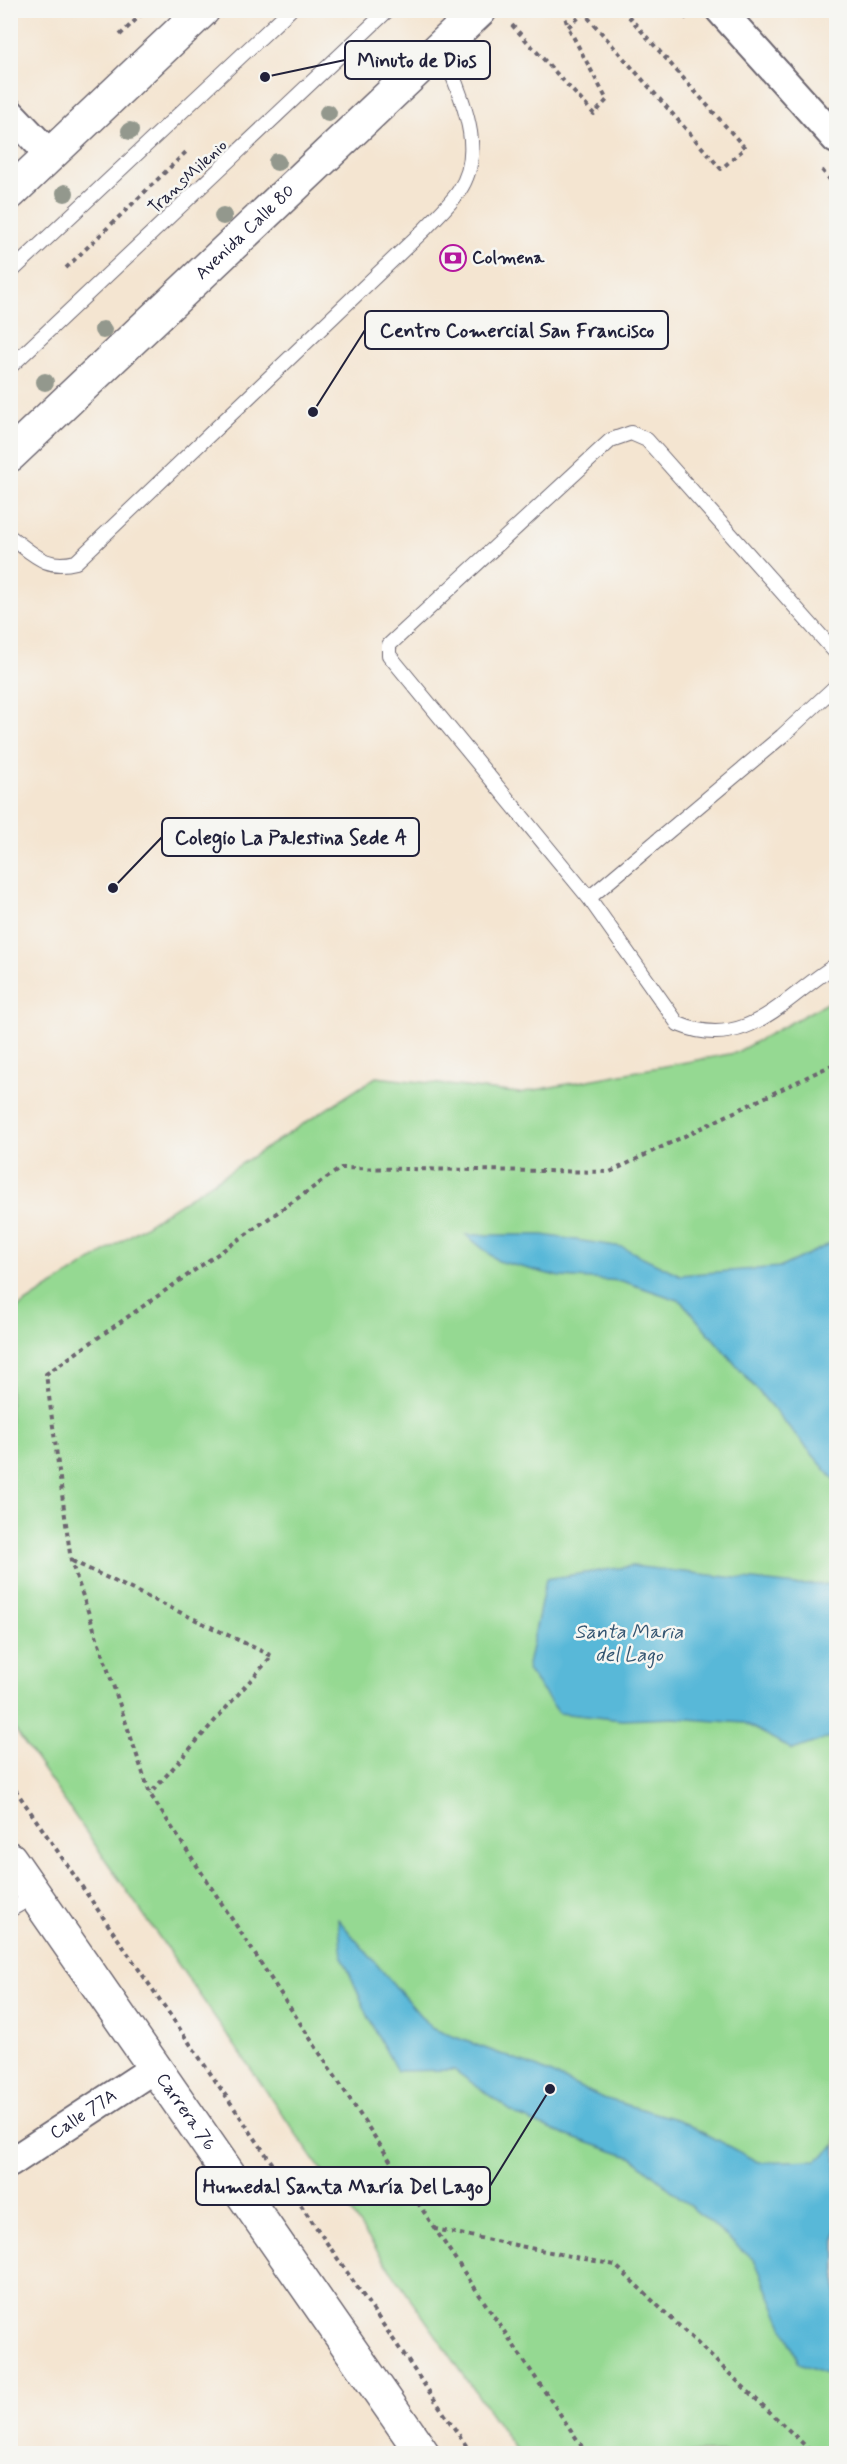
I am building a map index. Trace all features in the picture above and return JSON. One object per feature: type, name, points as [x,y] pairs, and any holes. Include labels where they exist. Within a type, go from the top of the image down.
[{"type":"main road","points":[[10,194],[203,10]]},
{"type":"main road","name":"Avenida Calle 80","points":[[10,455],[441,45],[492,14]]},
{"type":"main road","name":"Carrera 76","points":[[10,1859],[23,1903],[156,2067],[423,2454]]},
{"type":"street","points":[[720,10],[837,139]]},
{"type":"street","points":[[10,113],[51,155]]},
{"type":"street","name":"Calle 77A","points":[[10,2163],[156,2067]]},
{"type":"lane","points":[[10,273],[290,10]]},
{"type":"lane","name":"TransMilenio","points":[[10,367],[388,10]]},
{"type":"lane","points":[[10,537],[46,563],[60,566],[76,562],[425,229],[459,191],[472,161],[471,131],[441,45]]},
{"type":"lane","points":[[837,652],[647,440],[631,433],[611,440],[389,645],[389,655],[589,898],[678,1024],[691,1030],[720,1033],[754,1024],[837,965]]},
{"type":"lane","points":[[589,898],[782,736],[837,686]]},
{"type":"path","points":[[492,14],[594,114],[607,100],[568,27],[563,10]]},
{"type":"path","points":[[568,27],[584,13],[721,169],[745,148],[623,10]]},
{"type":"path","points":[[66,268],[186,152]]},
{"type":"path","points":[[587,2454],[435,2229],[150,1794],[71,1561],[46,1374],[341,1168],[610,1172],[837,1063]]},
{"type":"path","points":[[71,1561],[272,1656],[150,1794]]},
{"type":"path","points":[[10,1782],[472,2454]]},
{"type":"path","points":[[435,2229],[615,2265],[814,2454]]},
{"type":"green space","points":[[836,998],[836,2453],[518,2453],[11,1724],[10,1313],[376,1077],[519,1093],[735,1053]]},
{"type":"water","points":[[466,1235],[543,1235],[622,1247],[680,1275],[781,1267],[836,1241],[836,1482],[681,1301],[622,1281],[560,1277],[498,1261]]},
{"type":"water","name":"Santa Maria del Lago","points":[[632,1566],[795,1585],[836,1584],[836,1739],[833,1736],[793,1750],[745,1723],[674,1718],[622,1720],[559,1713],[527,1670],[546,1579]]},
{"type":"water","points":[[338,1919],[431,2028],[538,2068],[603,2098],[679,2120],[758,2162],[817,2160],[836,2145],[836,2377],[799,2363],[755,2261],[633,2158],[562,2134],[518,2116],[454,2070],[397,2071],[372,2025],[342,1956]]},
{"type":"place","name":"Minuto de Dios","points":[[265,77]]},
{"type":"place","name":"Colmena","points":[[453,258]]},
{"type":"place","name":"Centro Comercial San Francisco","points":[[313,412]]},
{"type":"place","name":"Colegio La Palestina Sede A","points":[[113,888]]},
{"type":"place","name":"Humedal Santa María Del Lago","points":[[550,2089]]}]
